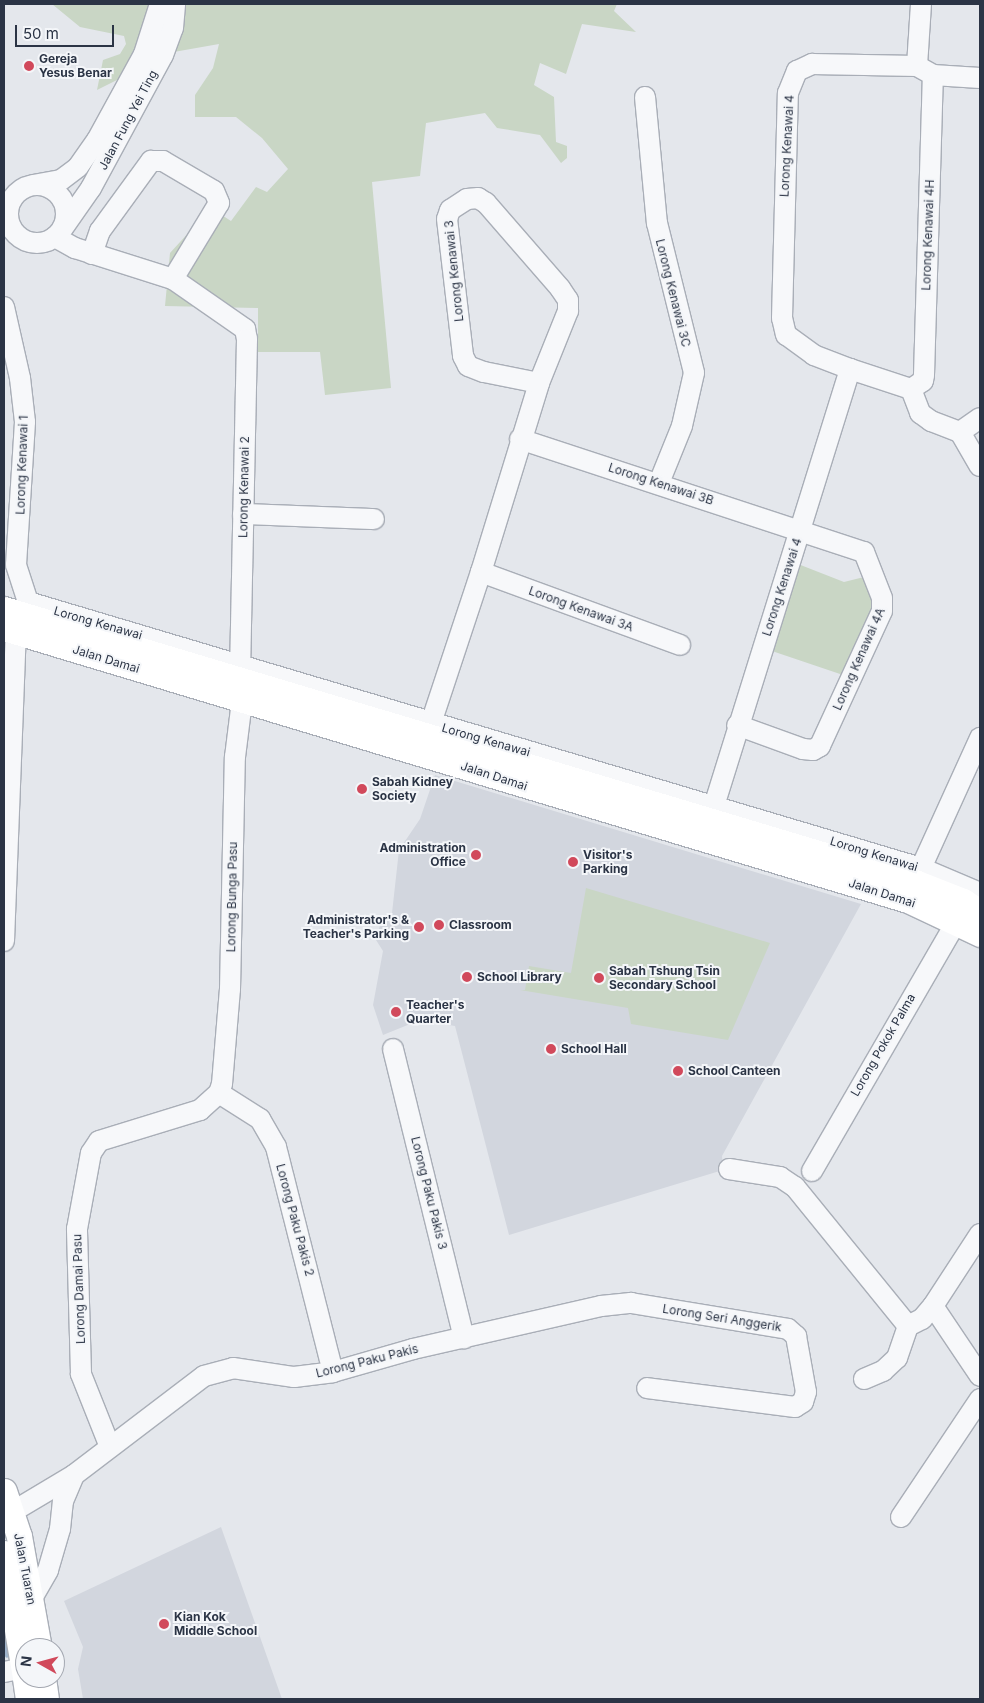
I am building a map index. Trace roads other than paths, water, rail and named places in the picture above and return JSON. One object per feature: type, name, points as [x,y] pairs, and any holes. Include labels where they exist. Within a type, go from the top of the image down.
[{"type":"main road","name":"Jalan Damai","points":[[4,609],[915,882],[963,901],[980,912]]},
{"type":"main road","name":"Jalan Damai","points":[[10,630],[908,900],[957,921],[980,934]]},
{"type":"main road","name":"Jalan Tuaran","points":[[8,1501],[31,1600],[37,1638]]},
{"type":"main road","points":[[8,1501],[9,1525],[20,1595],[17,1627]]},
{"type":"main road","name":"Jalan Tuaran","points":[[4,1553],[19,1638]]},
{"type":"main road","name":"Jalan Tuaran","points":[[36,1688],[46,1699]]},
{"type":"street","name":"Jalan Fung Yei Ting","points":[[33,185],[55,183],[78,167],[98,140],[130,83],[160,37],[160,4]]},
{"type":"street","name":"Jalan Fung Yei Ting","points":[[59,233],[91,188],[174,4]]},
{"type":"street","name":"Lorong Kenawai 4H","points":[[911,388],[923,381],[924,375],[925,70],[921,4]]},
{"type":"street","name":"Lorong Kenawai 4","points":[[911,388],[850,369],[814,355],[786,335],[782,318],[788,93],[797,71],[812,64],[925,70],[980,78]]},
{"type":"street","name":"Lorong Kenawai 3C","points":[[645,97],[657,223],[694,373],[682,426],[659,482]]},
{"type":"street","points":[[92,254],[100,231],[151,161],[163,161],[214,191],[219,203],[173,279]]},
{"type":"street","points":[[33,185],[42,185],[58,194],[66,211],[59,233],[38,244],[28,243],[13,232],[6,221],[17,193],[33,185]]},
{"type":"street","name":"Lorong Kenawai 3","points":[[430,723],[482,572],[520,440],[539,383],[564,326],[568,300],[486,204],[478,198],[467,199],[450,210],[447,220],[463,356],[468,366],[484,372],[539,383]]},
{"type":"street","name":"Lorong Kenawai 2","points":[[59,233],[92,254],[147,268],[173,279],[230,316],[245,329],[248,339],[240,666]]},
{"type":"street","name":"Lorong Kenawai 1","points":[[4,307],[20,378],[25,422],[10,572]]},
{"type":"street","name":"Lorong Kenawai 4","points":[[714,806],[738,725],[801,532],[850,369]]},
{"type":"street","points":[[911,388],[920,414],[960,432],[980,466]]},
{"type":"street","points":[[960,432],[980,418]]},
{"type":"street","name":"Lorong Kenawai 3B","points":[[520,440],[659,482],[801,532]]},
{"type":"street","points":[[243,514],[374,519]]},
{"type":"street","name":"Lorong Kenawai 4A","points":[[738,725],[803,749],[813,750],[820,746],[882,611],[882,598],[864,552],[801,532]]},
{"type":"street","name":"Lorong Kenawai","points":[[10,572],[28,602],[921,868],[980,893]]},
{"type":"street","name":"Lorong Kenawai 3A","points":[[482,572],[680,645]]},
{"type":"street","points":[[4,941],[10,630]]},
{"type":"street","name":"Lorong Bunga Pasu","points":[[219,1093],[226,1062],[235,757],[242,701]]},
{"type":"street","points":[[921,868],[980,738]]},
{"type":"street","name":"Lorong Pokok Palma","points":[[812,1171],[957,921]]},
{"type":"street","name":"Lorong Paku Pakis 3","points":[[393,1049],[464,1338]]},
{"type":"street","name":"Lorong Paku Pakis 2","points":[[219,1093],[260,1120],[276,1147],[333,1372]]},
{"type":"street","name":"Lorong Damai Pasu","points":[[110,1447],[81,1374],[76,1239],[91,1152],[106,1136],[200,1110],[219,1093]]},
{"type":"street","points":[[729,1169],[780,1177],[796,1186],[908,1326]]},
{"type":"street","points":[[864,1380],[883,1371],[897,1358],[902,1350],[908,1326],[922,1319],[933,1306],[980,1234]]},
{"type":"street","name":"Lorong Paku Pakis","points":[[8,1501],[33,1499],[74,1475],[204,1376],[233,1368],[294,1377],[333,1372],[562,1314],[631,1302]]},
{"type":"street","name":"Lorong Seri Anggerik","points":[[631,1302],[788,1329],[796,1336],[806,1392],[803,1402],[795,1407],[647,1388]]},
{"type":"street","points":[[933,1306],[980,1376]]},
{"type":"street","points":[[901,1517],[980,1400]]},
{"type":"street","name":"Lorong Paku Pakis","points":[[31,1600],[46,1576],[60,1529],[63,1501],[74,1475]]},
{"type":"street","points":[[33,1499],[53,1500],[60,1529]]},
{"type":"waterway","points":[[4,1635],[7,1656]]},
{"type":"place","name":"Gereja Yesus Benar","points":[[29,66]]},
{"type":"place","name":"Sabah Kidney Society","points":[[362,789]]},
{"type":"place","name":"Administration Office","points":[[476,855]]},
{"type":"place","name":"Visitor's Parking","points":[[573,862]]},
{"type":"place","name":"Classroom","points":[[439,925]]},
{"type":"place","name":"Administrator's & Teacher's Parking","points":[[419,927]]},
{"type":"place","name":"School Library","points":[[467,977]]},
{"type":"place","name":"Sabah Tshung Tsin Secondary School","points":[[599,978]]},
{"type":"place","name":"Teacher's Quarter","points":[[396,1012]]},
{"type":"place","name":"School Hall","points":[[551,1049]]},
{"type":"place","name":"School Canteen","points":[[678,1071]]},
{"type":"place","name":"Kian Kok Middle School","points":[[164,1624]]}]
